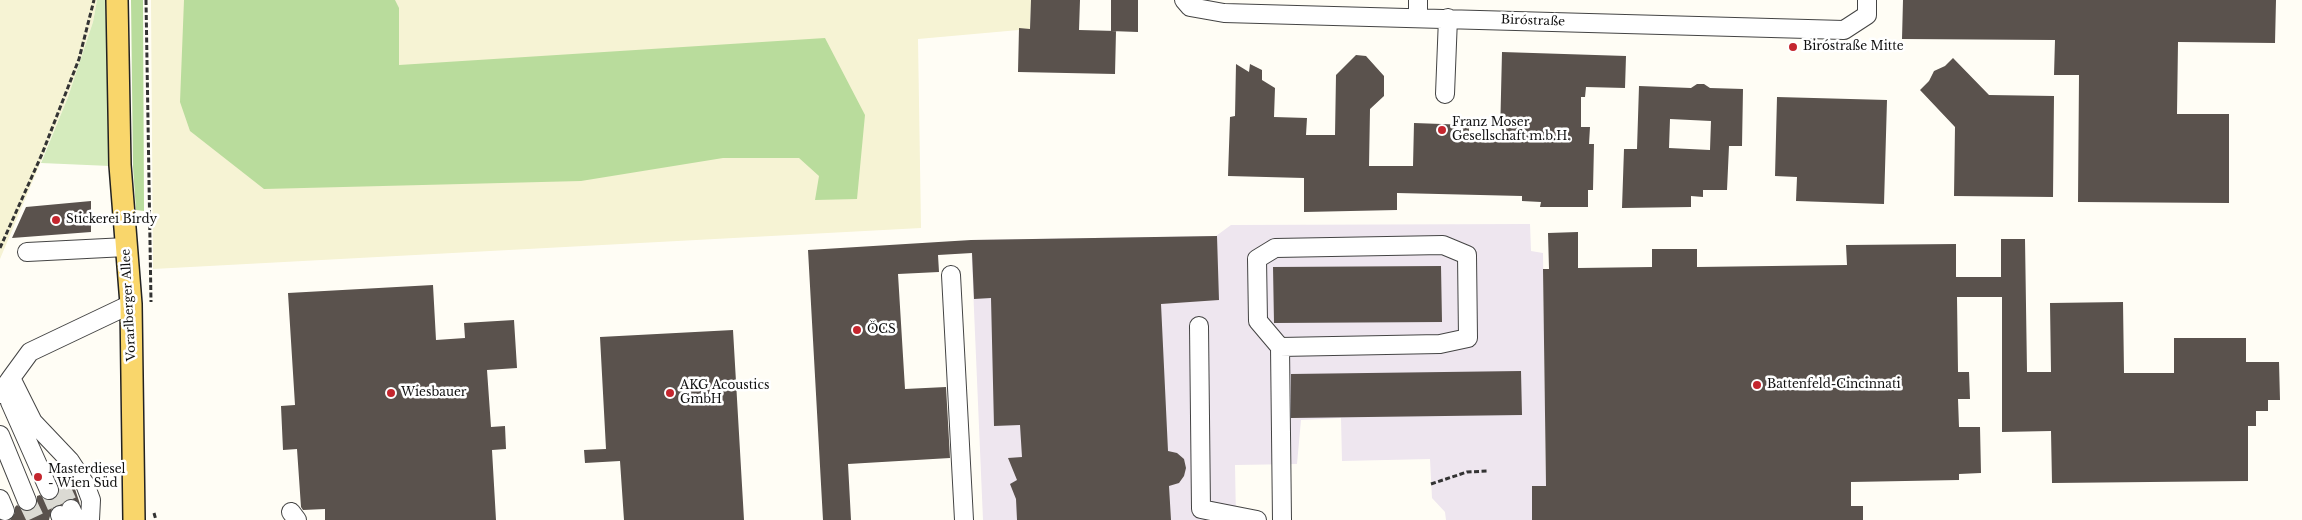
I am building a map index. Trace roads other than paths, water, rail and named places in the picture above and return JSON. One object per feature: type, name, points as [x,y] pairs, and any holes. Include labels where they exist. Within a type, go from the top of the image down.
[{"type":"main road","name":"Vorarlberger Allee","points":[[117,0],[120,165],[126,247],[141,305],[134,520]]},
{"type":"street","name":"Biróstraße","points":[[1184,0],[1190,7],[1224,13],[1418,9],[1448,18],[1844,30],[1867,15],[1867,0]]},
{"type":"street","points":[[1445,94],[1448,18]]},
{"type":"street","points":[[1280,347],[1440,344],[1468,338],[1467,256],[1443,245],[1275,248],[1257,259],[1258,321],[1280,347],[1282,520]]},
{"type":"street","points":[[27,252],[126,247]]},
{"type":"street","points":[[951,275],[964,520]]},
{"type":"street","points":[[28,498],[5,386],[30,352],[141,305]]},
{"type":"street","points":[[1199,326],[1201,509],[1257,520]]},
{"type":"street","points":[[5,386],[32,422],[70,461],[85,484],[91,500],[90,520]]},
{"type":"street","points":[[0,408],[28,498]]},
{"type":"street","points":[[28,498],[32,422]]},
{"type":"street","points":[[0,436],[28,498]]},
{"type":"street","points":[[0,466],[28,498]]},
{"type":"tunnel","points":[[60,485],[71,509]]},
{"type":"tunnel","points":[[49,490],[60,515]]},
{"type":"tunnel","points":[[27,501],[36,520]]},
{"type":"place","name":"Biróstraße Mitte","points":[[1793,47]]},
{"type":"place","name":"Franz Moser Gesellschaft m.b.H.","points":[[1442,130]]},
{"type":"place","name":"Stickerei Birdy","points":[[56,220]]},
{"type":"place","name":"ÖCS","points":[[857,330]]},
{"type":"place","name":"Battenfeld-Cincinnati","points":[[1757,385]]},
{"type":"place","name":"Wiesbauer","points":[[391,393]]},
{"type":"place","name":"AKG Acoustics GmbH","points":[[670,393]]},
{"type":"place","name":"Masterdiesel - Wien Süd","points":[[38,477]]}]
